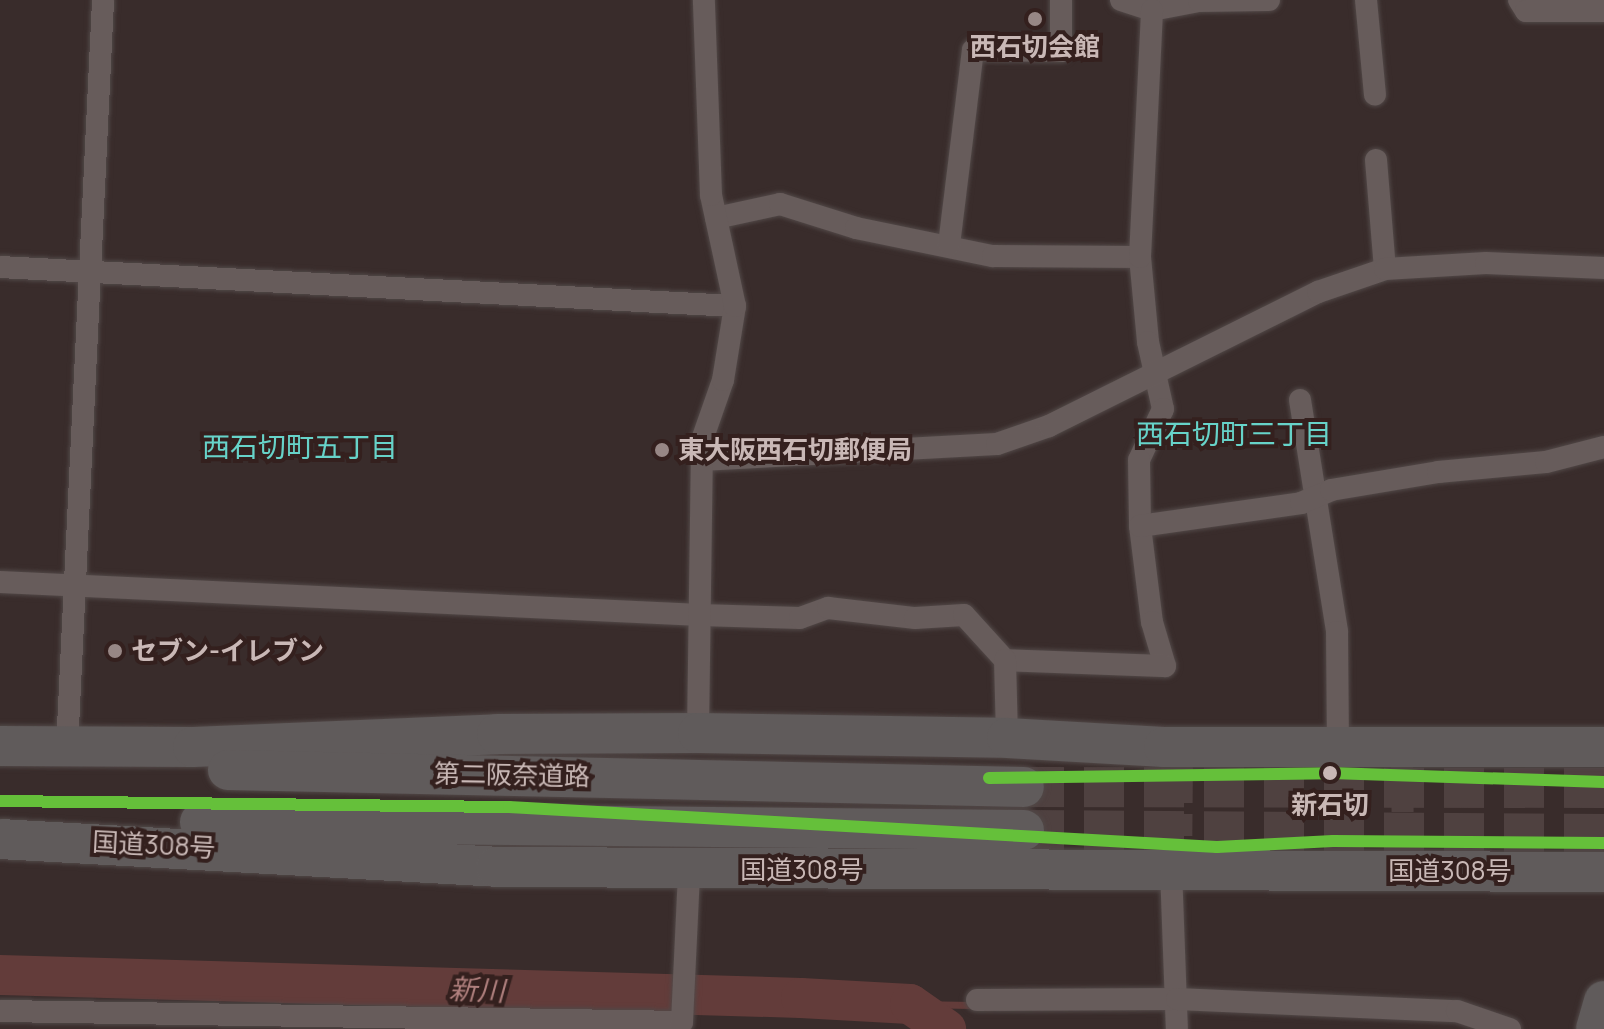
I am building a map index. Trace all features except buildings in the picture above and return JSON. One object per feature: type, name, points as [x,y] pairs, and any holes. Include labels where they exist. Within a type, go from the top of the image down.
[{"type":"highway","points":[[0,746],[193,747],[497,734],[698,733],[1007,738],[1164,747],[1338,744],[1402,751],[1604,747]]},
{"type":"highway","name":"第二阪奈道路","points":[[0,766],[1024,787],[724,756],[193,747]]},
{"type":"highway","name":"第二阪奈道路","points":[[0,821],[1024,830],[724,849],[186,846]]},
{"type":"highway","name":"国道308号","points":[[0,839],[186,846],[496,867],[689,871],[1171,869],[1404,861],[1604,872]]},
{"type":"highway","points":[[1596,1029],[1604,1001]]},
{"type":"street","points":[[67,748],[71,585],[103,0]]},
{"type":"street","points":[[698,733],[702,440],[723,380],[735,306],[716,218],[704,0]]},
{"type":"street","points":[[949,245],[973,50],[1061,51],[1061,0]]},
{"type":"street","points":[[1123,0],[1152,10],[1199,1],[1268,0]]},
{"type":"street","points":[[1366,0],[1375,95]]},
{"type":"street","points":[[1519,0],[1526,11],[1604,11]]},
{"type":"street","points":[[1005,660],[1165,666],[1152,622],[1140,526],[1139,460],[1163,409],[1148,342],[1140,257],[1152,10]]},
{"type":"street","points":[[1376,160],[1385,269]]},
{"type":"street","points":[[716,218],[780,204],[856,228],[993,256],[1140,257]]},
{"type":"street","points":[[702,460],[997,444],[1049,426],[1157,375],[1318,292],[1385,269],[1486,263],[1604,268]]},
{"type":"street","points":[[0,267],[735,306]]},
{"type":"street","points":[[1300,400],[1337,632],[1338,744]]},
{"type":"street","points":[[1140,526],[1301,503],[1316,496],[1438,472],[1546,462],[1604,447]]},
{"type":"street","points":[[0,582],[700,615],[800,618],[828,608],[915,618],[964,615],[1005,660],[1007,738]]},
{"type":"street","points":[[1171,869],[1177,1029]]},
{"type":"street","points":[[0,1011],[682,1022],[689,871]]},
{"type":"street","points":[[977,1000],[1177,999],[1457,1011],[1510,1029]]},
{"type":"waterway","name":"新川","points":[[0,975],[801,998],[910,1004],[946,1029]]},
{"type":"waterway","points":[[910,1004],[974,1005]]},
{"type":"tunnel","points":[[1181,869],[1182,747]]},
{"type":"tunnel","points":[[1402,757],[1403,851]]},
{"type":"tunnel","points":[[1024,787],[1604,788]]},
{"type":"tunnel","points":[[1024,830],[1604,834]]},
{"type":"transit line","points":[[989,778],[1331,773],[1604,782]]},
{"type":"transit line","points":[[0,801],[509,807],[1217,847],[1333,841],[1604,843]]},
{"type":"place","name":"西石切会館","points":[[1035,19]]},
{"type":"place","name":"東大阪西石切郵便局","points":[[662,450]]},
{"type":"place","name":"セブン-イレブン","points":[[115,651]]},
{"type":"place","name":"新石切","points":[[1330,773]]},
{"type":"district","name":"西石切町三丁目","points":[[1234,433]]},
{"type":"district","name":"西石切町五丁目","points":[[300,446]]}]
